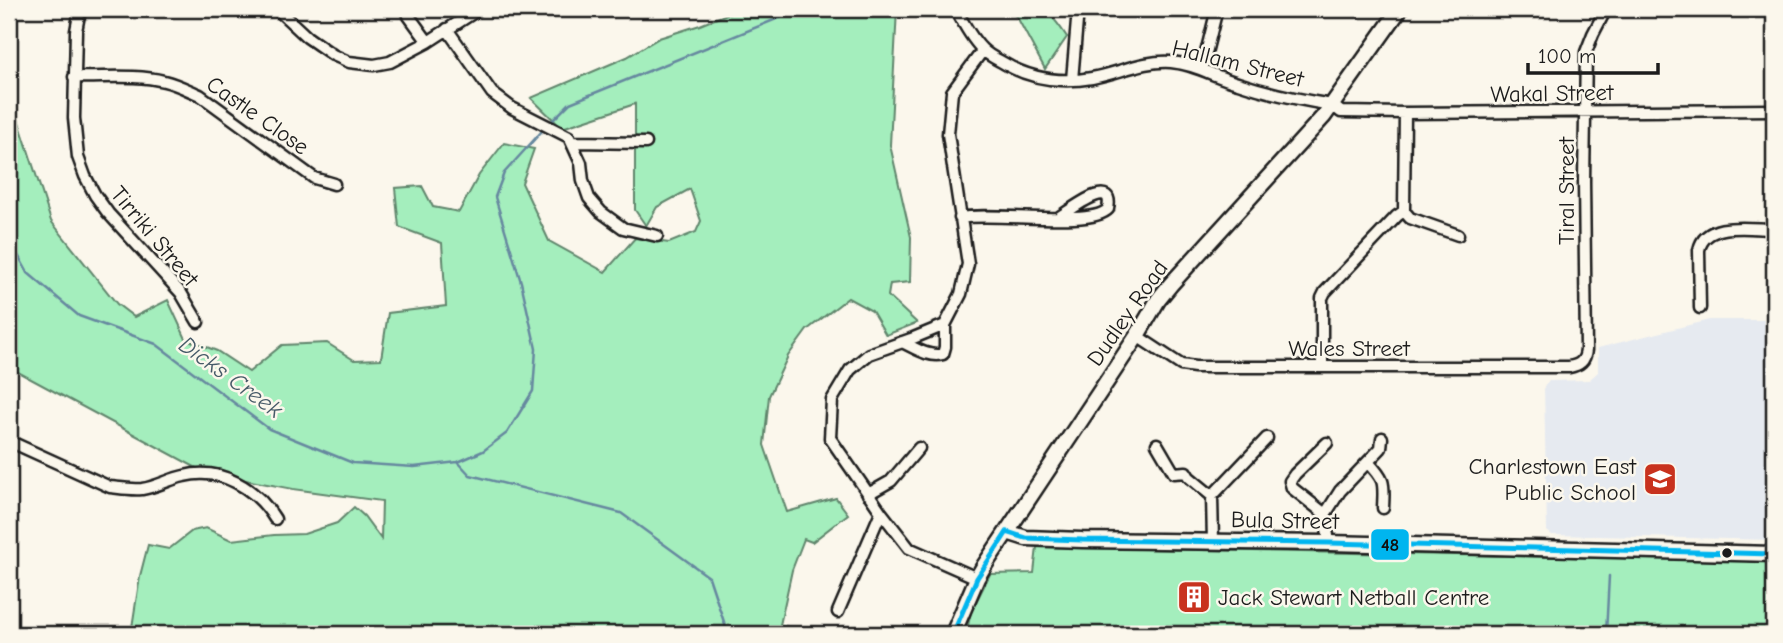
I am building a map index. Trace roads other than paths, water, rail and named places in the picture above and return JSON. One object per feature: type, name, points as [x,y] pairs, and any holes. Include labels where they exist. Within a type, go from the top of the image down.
[{"type":"main road","name":"Dudley Road","points":[[953,634],[977,578],[1158,300],[1309,134],[1399,9]]},
{"type":"main road","name":"Bula Street","points":[[1007,532],[1026,538],[1774,554]]},
{"type":"street","name":"Tirriki Street","points":[[83,9],[76,31],[74,77],[78,157],[95,195],[108,213],[181,293],[198,323]]},
{"type":"street","points":[[277,9],[333,55],[349,62],[374,65],[390,62],[428,42],[479,9]]},
{"type":"street","points":[[407,9],[428,42]]},
{"type":"street","name":"Hallam Street","points":[[956,9],[970,35],[983,50],[1014,70],[1043,80],[1093,78],[1158,62],[1180,63],[1240,84],[1332,105]]},
{"type":"street","points":[[1072,80],[1077,9]]},
{"type":"street","points":[[1202,69],[1217,9]]},
{"type":"street","name":"Tiral Street","points":[[1569,367],[1582,363],[1586,350],[1586,52],[1606,9]]},
{"type":"street","points":[[447,29],[492,93],[512,108],[569,137],[581,163],[589,198],[610,220],[624,228],[657,236]]},
{"type":"street","points":[[902,342],[928,354],[943,354],[945,325],[961,294],[968,264],[948,134],[952,92],[983,50]]},
{"type":"street","name":"Castle Close","points":[[74,77],[142,78],[182,86],[314,178],[334,184]]},
{"type":"street","name":"Wakal Street","points":[[1332,105],[1341,112],[1405,113],[1774,110]]},
{"type":"street","points":[[1405,113],[1404,211],[1410,218],[1458,235]]},
{"type":"street","points":[[572,142],[646,143]]},
{"type":"street","points":[[960,218],[971,215],[1059,218],[1084,217],[1104,214],[1108,209],[1108,200],[1101,193],[1094,195],[1059,218]]},
{"type":"street","points":[[1322,367],[1322,298],[1325,292],[1404,211]]},
{"type":"street","points":[[1700,308],[1699,250],[1700,242],[1705,236],[1721,229],[1774,229]]},
{"type":"street","points":[[945,325],[869,354],[850,370],[832,400],[830,439],[909,548],[977,578]]},
{"type":"street","name":"Wales Street","points":[[1137,336],[1181,365],[1195,367],[1569,367]]},
{"type":"street","points":[[1213,542],[1212,496],[1267,438]]},
{"type":"street","points":[[1329,543],[1325,514],[1340,491],[1381,448],[1382,438]]},
{"type":"street","points":[[9,441],[110,487],[144,488],[187,475],[216,475],[251,491],[266,505],[275,519]]},
{"type":"street","points":[[1325,514],[1292,488],[1290,481],[1327,443]]},
{"type":"street","points":[[1157,444],[1174,473],[1186,472],[1212,496]]},
{"type":"street","points":[[868,494],[891,481],[919,448]]},
{"type":"street","points":[[1368,462],[1383,481],[1383,508]]},
{"type":"street","points":[[838,612],[881,512]]},
{"type":"waterway","name":"Dicks Creek","points":[[552,121],[570,103],[801,9]]},
{"type":"waterway","name":"Dicks Creek","points":[[9,239],[28,273],[79,316],[156,344],[269,429],[353,463],[414,467],[458,462],[483,451],[507,433],[533,391],[536,349],[521,282],[495,197],[504,173],[542,131]]},
{"type":"waterway","points":[[458,462],[470,475],[621,513],[709,577],[728,634]]},
{"type":"waterway","points":[[1606,634],[1609,576]]},
{"type":"place","name":"Charlestown East Public School","points":[[1660,479]]},
{"type":"place","name":"Jack Stewart Netball Centre","points":[[1194,597]]}]
